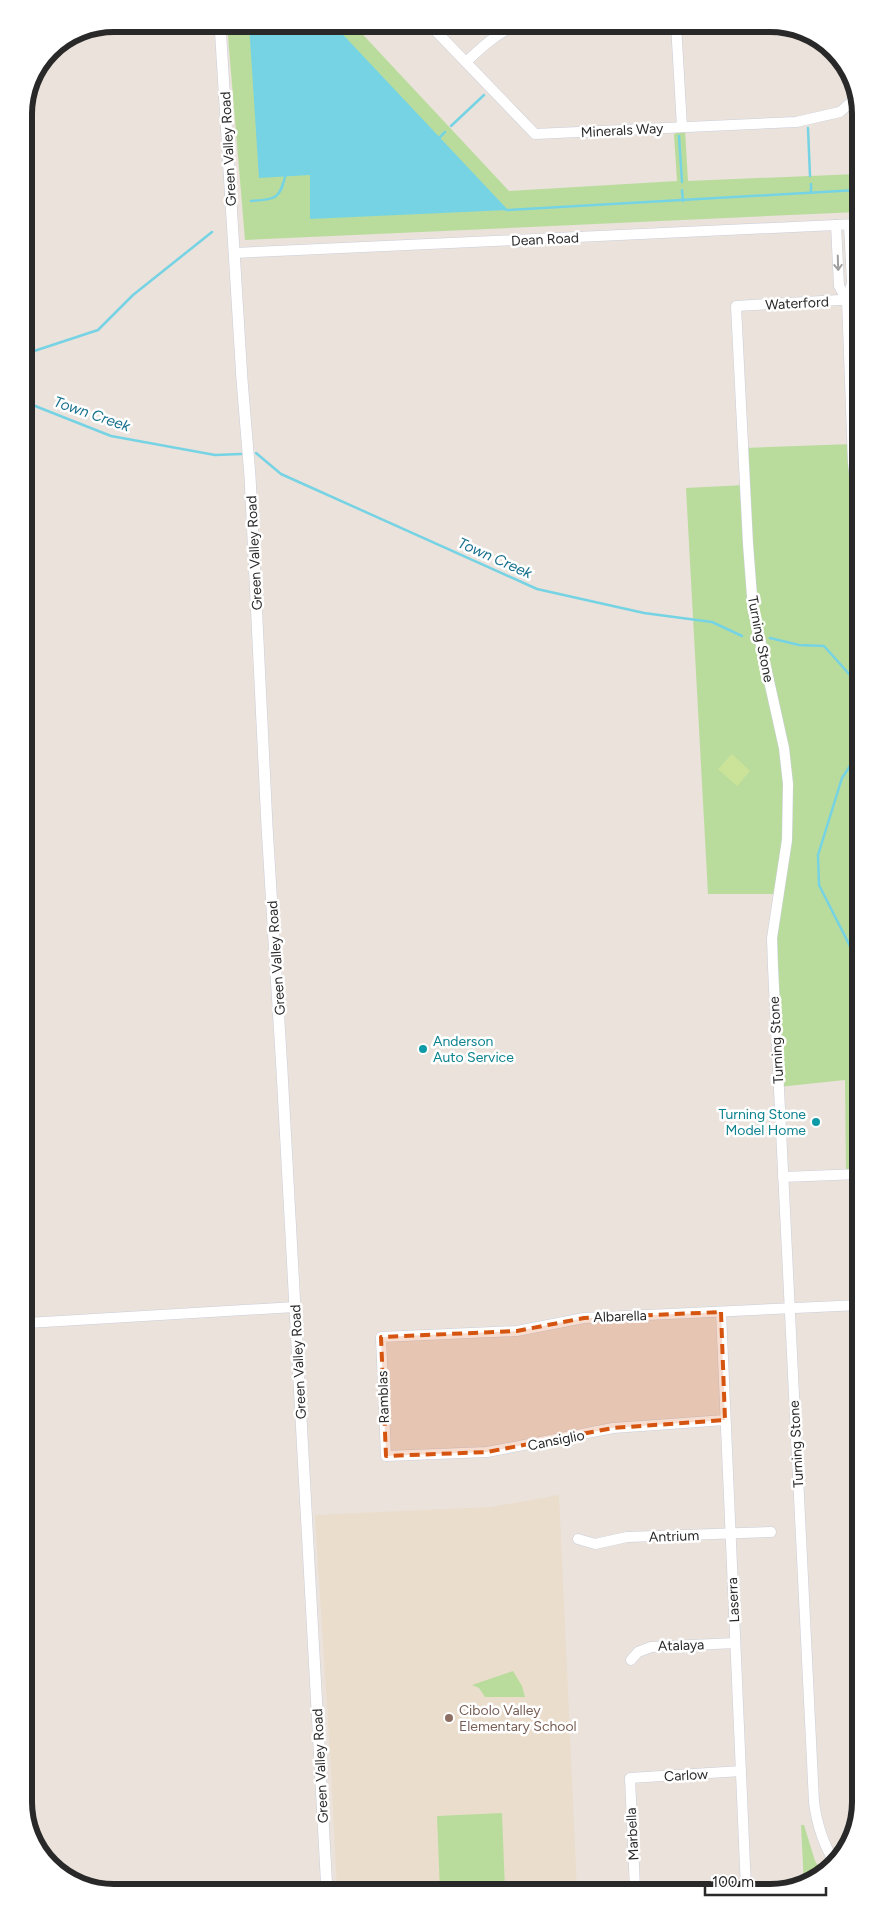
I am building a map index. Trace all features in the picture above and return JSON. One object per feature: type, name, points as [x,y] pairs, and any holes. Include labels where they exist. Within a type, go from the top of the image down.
[{"type":"street","name":"Green Valley Road","points":[[220,32],[250,476],[327,1884]]},
{"type":"street","name":"Minerals Way","points":[[437,32],[535,134],[796,122],[840,112],[851,102]]},
{"type":"street","points":[[466,62],[501,33]]},
{"type":"street","points":[[677,33],[682,128]]},
{"type":"street","name":"Dean Road","points":[[234,253],[852,224]]},
{"type":"street","points":[[836,225],[839,286],[852,300]]},
{"type":"street","points":[[852,283],[852,300]]},
{"type":"street","name":"Waterford","points":[[736,306],[852,300]]},
{"type":"street","name":"Turning Stone","points":[[736,306],[753,609],[784,748],[788,784],[788,818],[772,938],[814,1802],[817,1824],[823,1843],[831,1857]]},
{"type":"street","points":[[783,1178],[852,1174]]},
{"type":"street","name":"Albarella","points":[[381,1337],[517,1331],[584,1318],[852,1306]]},
{"type":"street","points":[[32,1323],[295,1307]]},
{"type":"street","name":"Laserra","points":[[720,1312],[746,1884]]},
{"type":"street","name":"Ramblas","points":[[381,1337],[386,1456]]},
{"type":"street","name":"Cansiglio","points":[[386,1456],[487,1452],[613,1428],[725,1420]]},
{"type":"street","name":"Antrium","points":[[578,1539],[595,1544],[626,1537],[771,1532]]},
{"type":"street","name":"Atalaya","points":[[631,1660],[638,1652],[651,1647],[735,1643]]},
{"type":"street","name":"Carlow","points":[[630,1778],[742,1771]]},
{"type":"street","name":"Marbella","points":[[630,1778],[635,1884]]},
{"type":"highlighted area","points":[[721,1312],[725,1420],[613,1428],[487,1452],[386,1456],[381,1337],[517,1331],[584,1318]]},
{"type":"shaded area","name":"Cibolo Valley Elementary School","points":[[559,1495],[577,1884],[337,1884],[315,1515],[491,1507]]},
{"type":"green space","points":[[228,32],[361,32],[509,191],[677,181],[674,134],[685,130],[688,181],[852,174],[852,212],[245,240]]},
{"type":"green space","points":[[852,444],[852,509],[849,538],[852,538],[852,1174],[846,1174],[845,1080],[778,1087],[773,967],[779,894],[708,894],[686,488],[745,485],[744,448]]},
{"type":"green space","points":[[732,754],[750,771],[737,786],[718,769]]},
{"type":"green space","points":[[513,1671],[522,1686],[525,1697],[485,1697],[479,1688],[472,1685]]},
{"type":"green space","points":[[502,1813],[505,1884],[440,1884],[437,1816]]},
{"type":"green space","points":[[801,1825],[804,1825],[815,1861],[820,1868],[804,1877]]},
{"type":"water","points":[[250,32],[341,32],[508,210],[310,219],[310,175],[259,178]]},
{"type":"waterway","points":[[451,126],[484,95]]},
{"type":"waterway","points":[[808,128],[810,176]]},
{"type":"waterway","points":[[439,138],[445,132]]},
{"type":"waterway","points":[[679,136],[682,182]]},
{"type":"waterway","points":[[251,201],[276,196],[282,188],[286,173]]},
{"type":"waterway","points":[[811,184],[811,193]]},
{"type":"waterway","points":[[682,190],[683,201]]},
{"type":"waterway","points":[[506,210],[852,190]]},
{"type":"waterway","points":[[33,351],[98,330],[133,295],[212,232]]},
{"type":"waterway","name":"Town Creek","points":[[33,405],[111,436],[215,455],[241,454]]},
{"type":"waterway","name":"Town Creek","points":[[256,453],[281,474],[537,589],[644,613],[712,622],[742,636]]},
{"type":"waterway","name":"Town Creek","points":[[770,638],[799,645],[824,646],[852,677]]},
{"type":"waterway","points":[[852,763],[842,778],[818,855],[819,885],[852,950]]},
{"type":"place","name":"Anderson Auto Service","points":[[423,1049]]},
{"type":"place","name":"Turning Stone Model Home","points":[[816,1122]]},
{"type":"place","name":"Cibolo Valley Elementary School","points":[[449,1718]]}]
